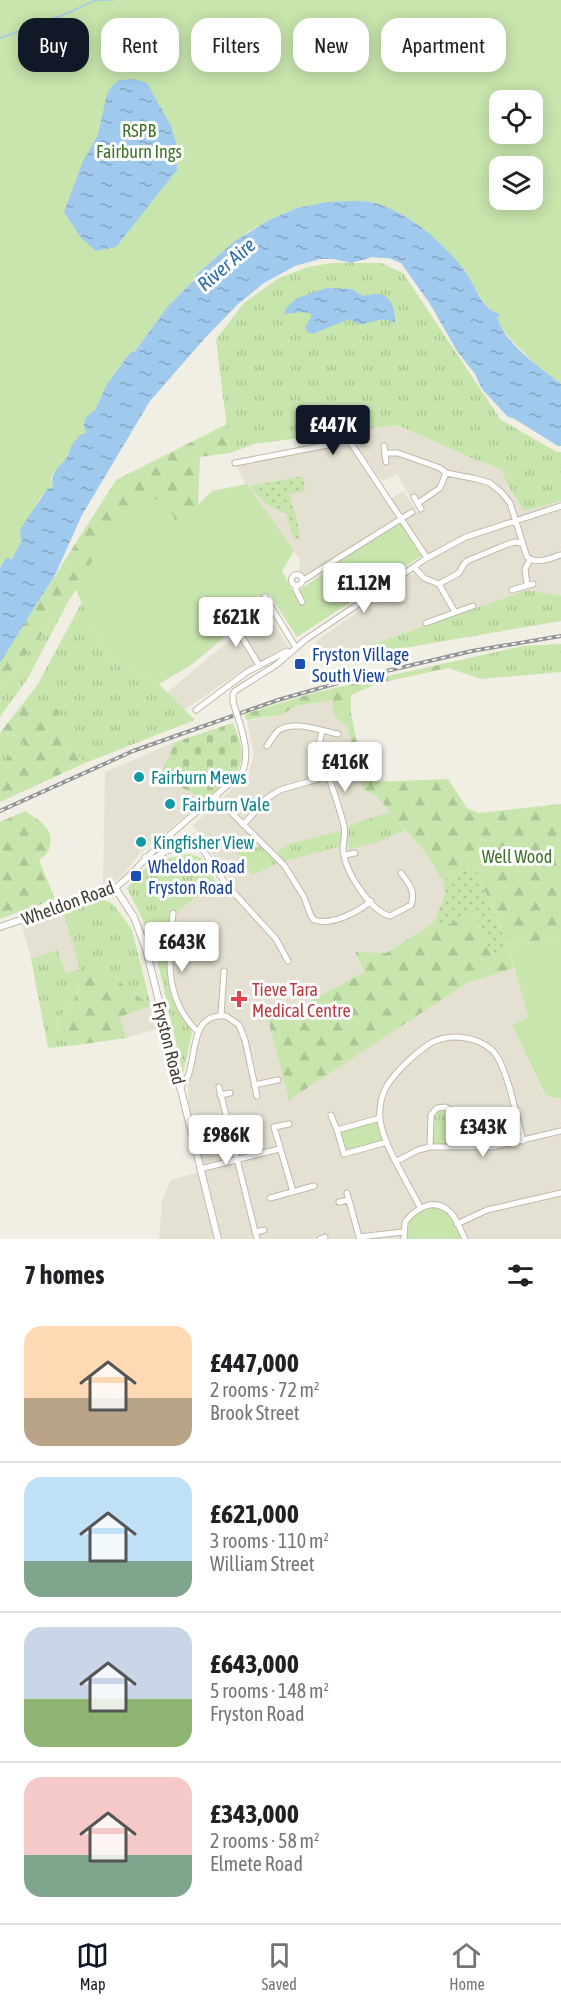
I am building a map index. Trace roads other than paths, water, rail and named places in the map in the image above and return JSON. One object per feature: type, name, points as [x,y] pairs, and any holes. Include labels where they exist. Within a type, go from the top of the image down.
[{"type":"street","points":[[235,463],[349,440],[427,558]]},
{"type":"street","points":[[386,462],[385,449],[440,468],[446,473],[477,478],[490,483],[510,503],[525,554],[530,560]]},
{"type":"street","points":[[414,496],[419,506],[440,488],[446,473]]},
{"type":"street","name":"Wheldon Road","points":[[0,927],[115,888],[145,857],[242,773],[245,767],[245,740],[233,702],[233,694],[236,691],[276,665],[295,647],[427,558],[466,537],[561,506]]},
{"type":"street","points":[[302,602],[296,590],[299,583],[412,512]]},
{"type":"street","points":[[439,584],[459,573],[467,561],[514,542],[522,543]]},
{"type":"street","points":[[530,560],[543,560],[561,555]]},
{"type":"street","points":[[512,590],[530,584],[525,569],[530,560]]},
{"type":"street","points":[[414,567],[424,578],[439,584],[455,612]]},
{"type":"street","points":[[196,710],[225,687],[295,647],[265,597]]},
{"type":"street","points":[[260,665],[233,621],[269,603]]},
{"type":"street","points":[[426,624],[473,606]]},
{"type":"street","points":[[275,722],[280,730]]},
{"type":"street","points":[[267,746],[280,730],[289,727],[300,726],[338,734]]},
{"type":"street","points":[[322,731],[319,745],[344,827],[345,855],[360,889],[384,914],[390,916],[411,905],[414,896],[401,873]]},
{"type":"street","points":[[243,825],[273,793],[328,776]]},
{"type":"street","points":[[216,796],[228,812],[284,865],[304,897],[314,920],[327,921],[338,918],[354,912],[371,901]]},
{"type":"street","points":[[145,857],[152,859],[190,839],[199,844],[225,883],[276,939],[288,961]]},
{"type":"street","points":[[345,855],[355,853]]},
{"type":"street","name":"Fryston Road","points":[[115,888],[140,929],[218,1239]]},
{"type":"street","name":"Fryston Road","points":[[172,914],[169,963],[171,984],[186,1021],[198,1032]]},
{"type":"street","points":[[221,1015],[224,971]]},
{"type":"street","points":[[180,1088],[188,1077],[198,1032],[204,1022],[211,1017],[221,1015],[239,1025],[257,1096]]},
{"type":"street","points":[[420,1206],[387,1142],[380,1118],[382,1095],[388,1080],[431,1043],[447,1038],[464,1037],[480,1042],[493,1051],[502,1064],[523,1141]]},
{"type":"street","points":[[254,1085],[278,1080]]},
{"type":"street","points":[[219,1087],[256,1236],[264,1230]]},
{"type":"street","points":[[220,1095],[230,1093]]},
{"type":"street","points":[[430,1147],[431,1115],[437,1108],[445,1107],[451,1110],[467,1146]]},
{"type":"street","points":[[331,1115],[344,1154],[387,1142]]},
{"type":"street","points":[[337,1130],[380,1118]]},
{"type":"street","points":[[289,1124],[274,1127],[293,1192]]},
{"type":"street","points":[[397,1161],[418,1150],[430,1147],[493,1147],[561,1131]]},
{"type":"street","points":[[200,1169],[279,1149]]},
{"type":"street","points":[[270,1198],[314,1186]]},
{"type":"street","points":[[458,1224],[487,1210],[561,1193]]},
{"type":"street","points":[[339,1202],[348,1196],[359,1237],[403,1232]]},
{"type":"street","points":[[404,1239],[405,1222],[420,1206],[438,1206],[451,1213],[465,1239]]},
{"type":"water","points":[[135,79],[147,83],[171,126],[176,143],[177,170],[116,247],[96,251],[82,239],[64,212],[83,161],[98,135],[107,94],[119,80]]},
{"type":"water","name":"River Aire","points":[[348,201],[375,203],[401,214],[427,232],[450,253],[468,276],[484,303],[493,312],[499,314],[500,316],[497,317],[508,337],[524,355],[561,384],[561,446],[508,417],[482,389],[475,374],[457,351],[430,304],[401,263],[389,258],[373,257],[351,263],[320,259],[295,266],[264,283],[238,304],[150,401],[82,515],[55,575],[0,663],[0,568],[6,558],[12,559],[21,542],[20,530],[47,489],[53,487],[53,475],[66,458],[71,446],[80,435],[86,433],[85,418],[95,410],[107,384],[130,353],[135,351],[168,306],[194,280],[197,274],[235,241],[269,220],[297,208]]},
{"type":"water","points":[[327,288],[352,289],[363,296],[376,294],[387,297],[395,314],[395,323],[380,320],[359,324],[350,319],[312,334],[307,332],[305,327],[311,314],[303,312],[285,314],[285,309],[297,298]]},
{"type":"waterway","points":[[0,38],[96,0]]},
{"type":"waterway","points":[[98,0],[114,0]]},
{"type":"railway","points":[[0,811],[133,751],[278,700],[352,679],[472,651],[561,636]]},
{"type":"place","name":"Fryston Village South View","points":[[300,664]]},
{"type":"place","name":"Fairburn Mews","points":[[139,777]]},
{"type":"place","name":"Fairburn Vale","points":[[170,804]]},
{"type":"place","name":"Kingfisher View","points":[[141,842]]},
{"type":"place","name":"Wheldon Road Fryston Road","points":[[136,876]]},
{"type":"place","name":"Tieve Tara Medical Centre","points":[[239,999]]},
{"type":"park label","name":"RSPB Fairburn Ings","points":[[139,140]]},
{"type":"park label","name":"Well Wood","points":[[517,856]]}]
